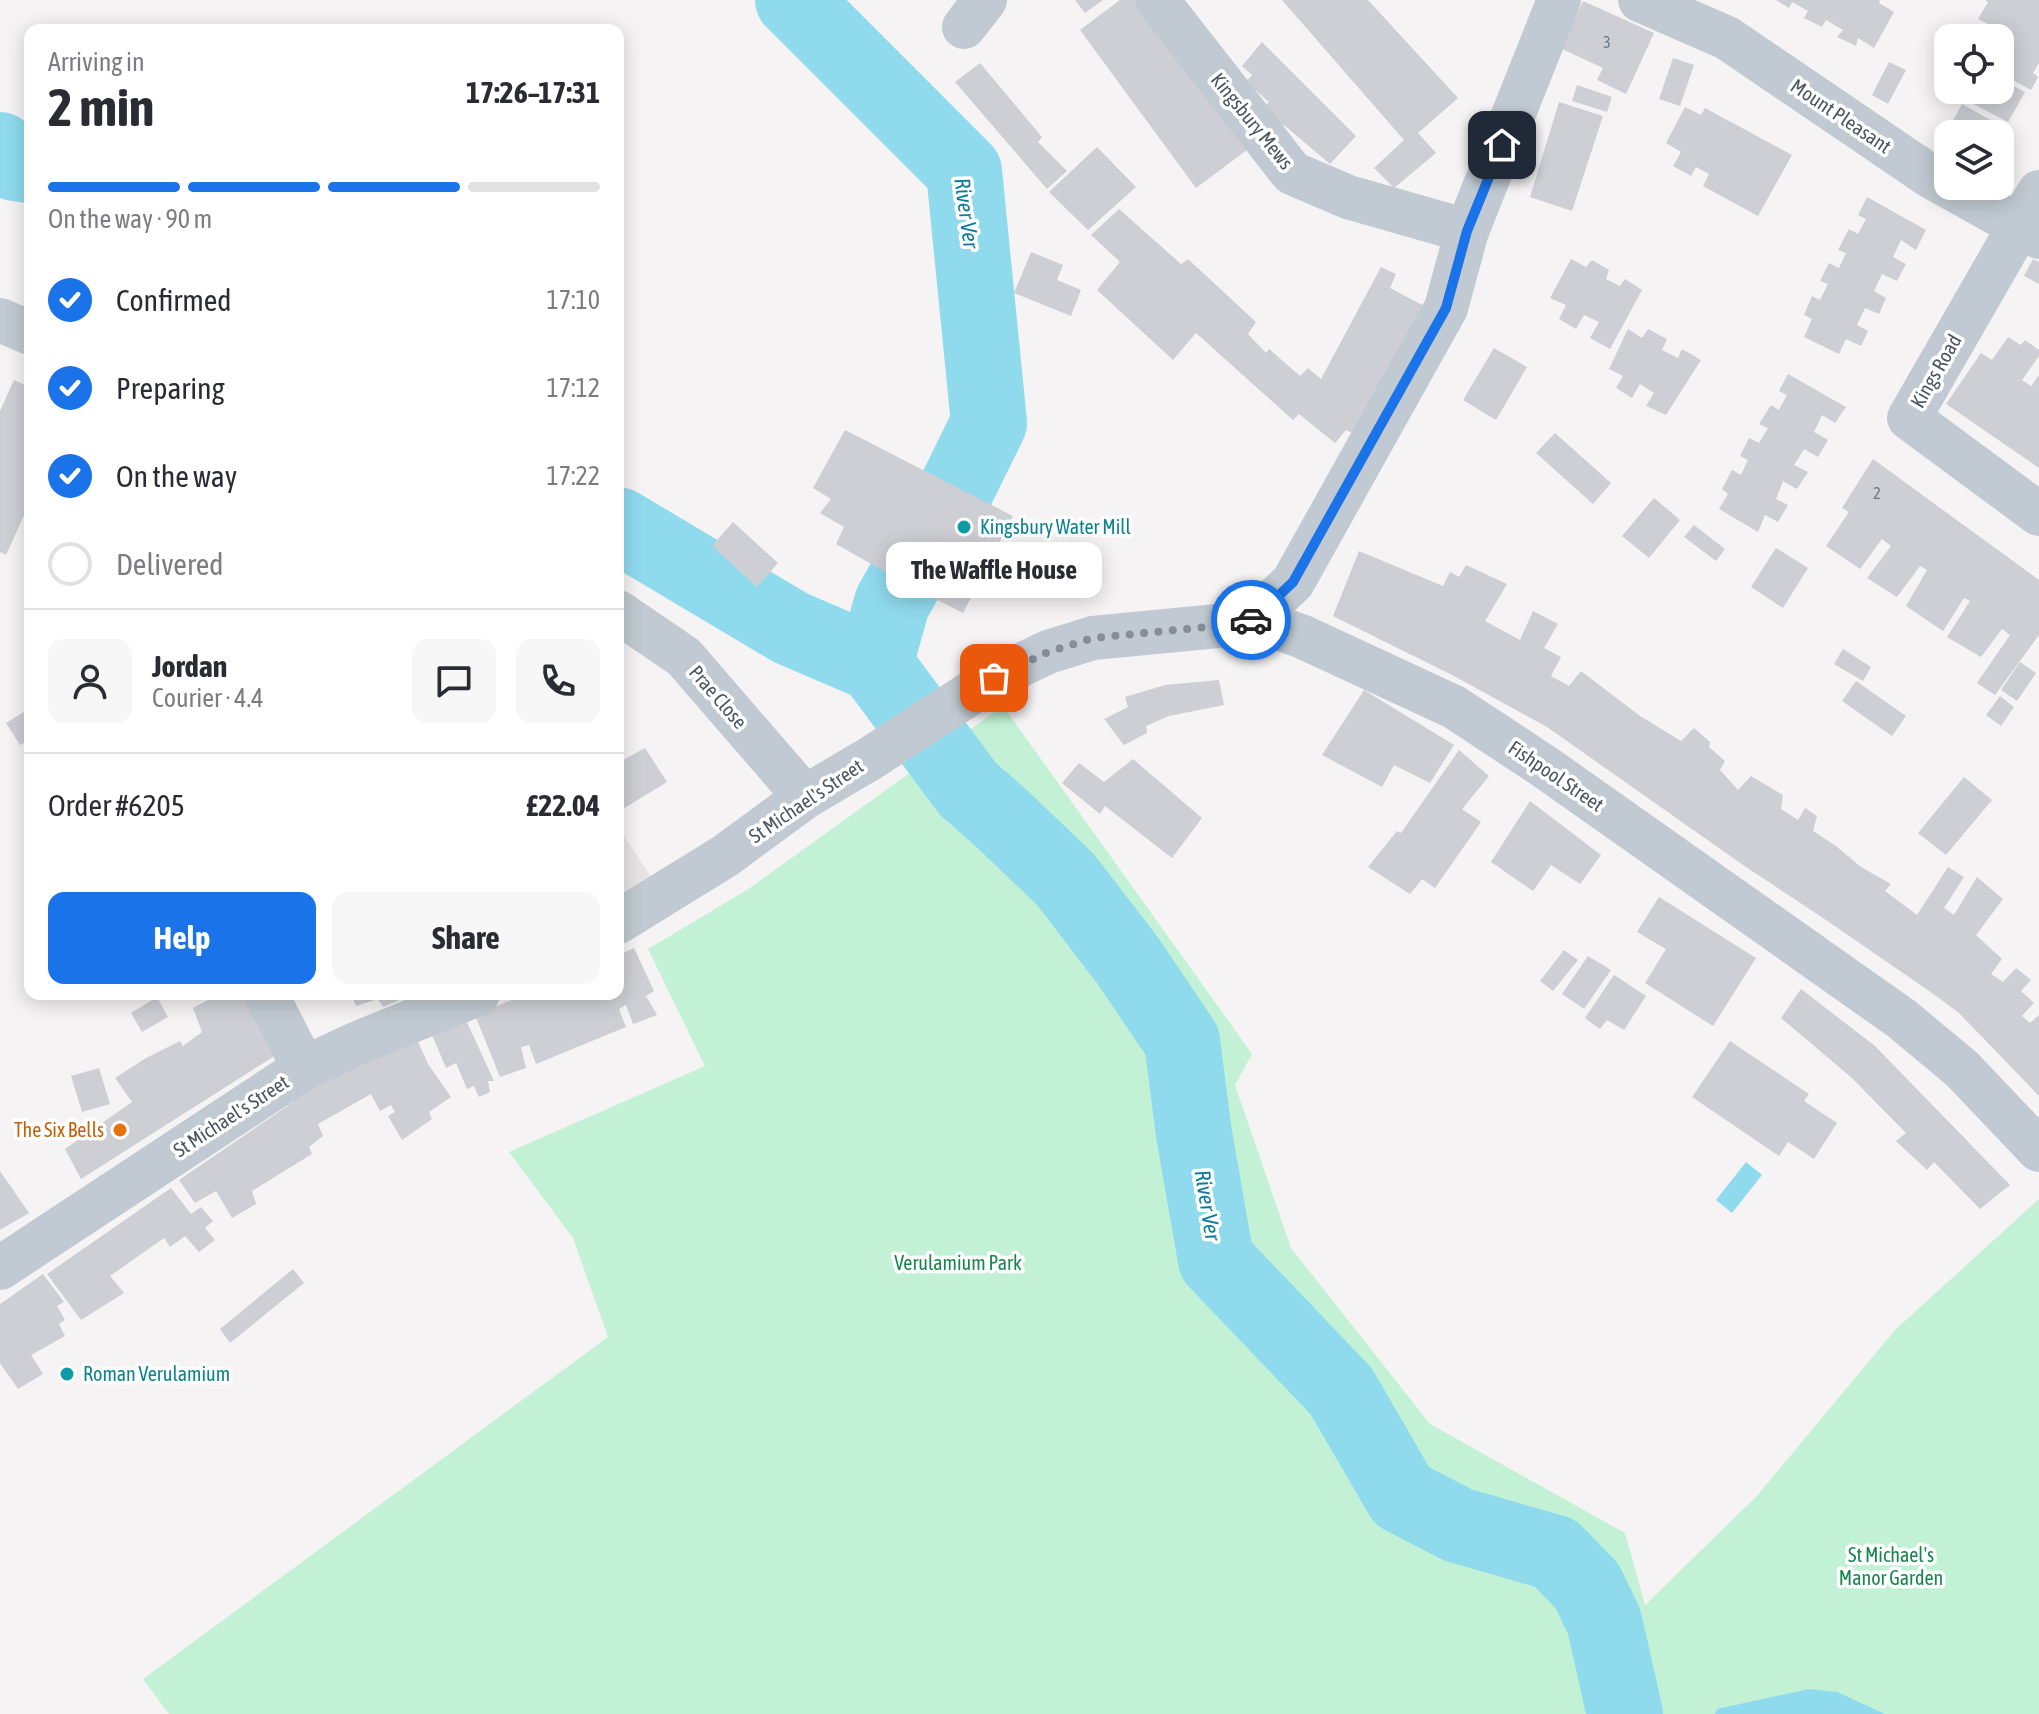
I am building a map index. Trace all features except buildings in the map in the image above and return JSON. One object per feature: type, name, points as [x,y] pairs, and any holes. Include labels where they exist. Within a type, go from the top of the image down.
[{"type":"street","name":"Kingsbury Mews","points":[[1157,0],[1292,173],[1348,197],[1467,231]]},
{"type":"street","points":[[1254,619],[1293,582],[1446,308],[1467,231],[1559,0]]},
{"type":"street","name":"Mount Pleasant","points":[[1640,0],[1727,38],[1930,176],[2032,218]]},
{"type":"street","name":"Kings Road","points":[[2032,218],[1909,418],[2039,514]]},
{"type":"street","points":[[0,320],[24,330]]},
{"type":"street","name":"Prae Close","points":[[624,616],[684,657],[805,797]]},
{"type":"street","name":"St Michael's Street","points":[[624,918],[725,856],[805,797],[994,678],[1048,652],[1093,638],[1228,625],[1254,619]]},
{"type":"street","name":"Fishpool Street","points":[[1254,619],[1303,637],[1454,707],[1545,767],[1902,1019],[1962,1069],[2039,1150]]},
{"type":"street","points":[[269,1000],[304,1068]]},
{"type":"street","name":"St Michael's Street","points":[[0,1268],[304,1068],[463,1000]]},
{"type":"shaded area","points":[[624,836],[657,886],[624,909]]},
{"type":"green space","name":"Verulamium Park","points":[[1003,706],[1252,1054],[1235,1085],[1291,1248],[1430,1424],[1625,1533],[1645,1605],[1757,1496],[1895,1330],[2039,1199],[2039,1714],[169,1714],[143,1679],[608,1337],[573,1238],[509,1152],[705,1066],[648,949],[747,890]]},
{"type":"water","points":[[1746,1162],[1762,1175],[1732,1213],[1716,1200]]},
{"type":"water","points":[[1809,1689],[1837,1692],[1885,1714],[1715,1714],[1717,1709]]},
{"type":"waterway","name":"River Ver","points":[[793,0],[964,171],[989,423],[957,488]]},
{"type":"waterway","name":"River Ver","points":[[0,150],[15,163],[24,164]]},
{"type":"waterway","name":"River Ver","points":[[624,529],[791,628],[875,664]]},
{"type":"waterway","name":"River Ver","points":[[931,534],[892,603],[875,664],[968,789],[1065,879],[1128,961],[1182,1041],[1194,1134],[1216,1260],[1341,1391],[1402,1496],[1458,1525],[1555,1553],[1587,1586],[1604,1621],[1625,1714]]},
{"type":"way so far","points":[[994,678],[1048,652],[1093,638],[1251,620]]},
{"type":"place","name":"Kingsbury Water Mill","points":[[964,527]]},
{"type":"place","name":"The Waffle House","points":[[994,678]]},
{"type":"place","name":"The Six Bells","points":[[120,1130]]},
{"type":"place","name":"Roman Verulamium","points":[[67,1374]]},
{"type":"route","points":[[1251,620],[1293,582],[1446,308],[1467,231],[1502,145]]},
{"type":"park label","name":"St Michael's Manor Garden","points":[[1891,1566]]}]
